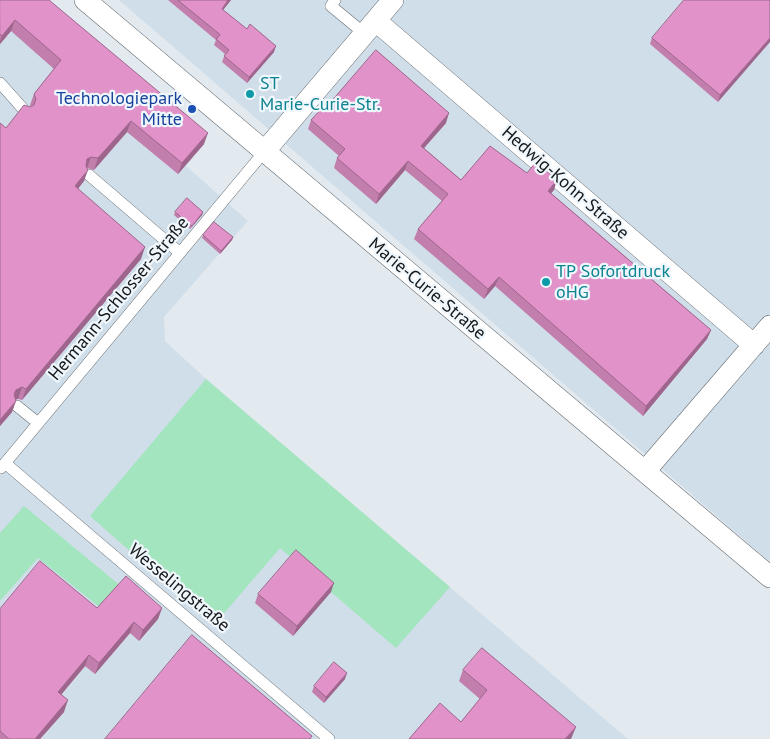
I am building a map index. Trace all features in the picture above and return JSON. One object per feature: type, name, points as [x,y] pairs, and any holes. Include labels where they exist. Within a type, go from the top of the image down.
[{"type":"street","name":"Marie-Curie-Straße","points":[[85,0],[264,152],[646,470],[770,577]]},
{"type":"street","points":[[264,152],[393,0]]},
{"type":"street","name":"Hedwig-Kohn-Straße","points":[[370,27],[754,345]]},
{"type":"street","points":[[646,470],[770,326]]},
{"type":"lane","points":[[336,0],[331,6],[370,27]]},
{"type":"lane","points":[[0,83],[25,111]]},
{"type":"lane","name":"Hermann-Schlosser-Straße","points":[[3,466],[264,152]]},
{"type":"lane","points":[[89,175],[180,253]]},
{"type":"lane","points":[[17,406],[38,423]]},
{"type":"lane","name":"Wesselingstraße","points":[[3,466],[329,739]]},
{"type":"shaded area","points":[[0,0],[32,0],[204,144],[186,166],[248,221],[164,317],[165,341],[206,379],[628,739],[0,739]]},
{"type":"shaded area","points":[[119,0],[770,0],[770,562]]},
{"type":"green space","points":[[206,379],[450,587],[396,648],[280,548],[214,625],[90,516]]},
{"type":"green space","points":[[24,506],[122,587],[102,609],[38,558],[0,601],[0,533]]},
{"type":"building","points":[[0,0],[49,0],[208,133],[182,163],[131,121],[98,158],[91,157],[87,159],[86,166],[88,170],[75,186],[145,247],[26,389],[22,387],[16,390],[14,394],[16,401],[0,420],[0,123],[6,128],[24,105],[30,107],[34,105],[36,99],[34,94],[61,60],[15,20],[2,36],[0,34]]},
{"type":"building","points":[[178,0],[228,0],[222,9],[247,29],[250,24],[276,46],[249,77],[224,56],[229,50],[216,39],[220,35]]},
{"type":"building","points":[[684,0],[770,0],[770,38],[720,95],[652,38]]},
{"type":"building","points":[[376,50],[449,113],[421,146],[461,180],[490,146],[527,173],[536,162],[557,180],[548,191],[711,330],[646,406],[499,277],[488,289],[418,229],[448,194],[408,161],[379,194],[337,158],[345,149],[311,120],[324,106],[326,107]]},
{"type":"building","points":[[187,198],[203,212],[192,226],[175,212]]},
{"type":"building","points":[[214,222],[233,237],[221,251],[203,235]]},
{"type":"building","points":[[296,550],[334,583],[297,626],[258,594]]},
{"type":"building","points":[[40,561],[97,608],[126,576],[162,608],[143,630],[134,622],[99,663],[89,655],[58,692],[68,700],[35,739],[9,739],[0,731],[0,609]]},
{"type":"building","points":[[192,635],[312,736],[310,739],[105,739]]},
{"type":"building","points":[[482,648],[576,727],[565,739],[409,739],[440,703],[461,722],[487,690],[463,670]]},
{"type":"building","points":[[334,662],[347,673],[326,697],[314,686]]},
{"type":"place","name":"ST Marie-Curie-Str.","points":[[250,94]]},
{"type":"place","name":"Technologiepark Mitte","points":[[192,109]]},
{"type":"place","name":"TP Sofortdruck oHG","points":[[546,282]]}]
